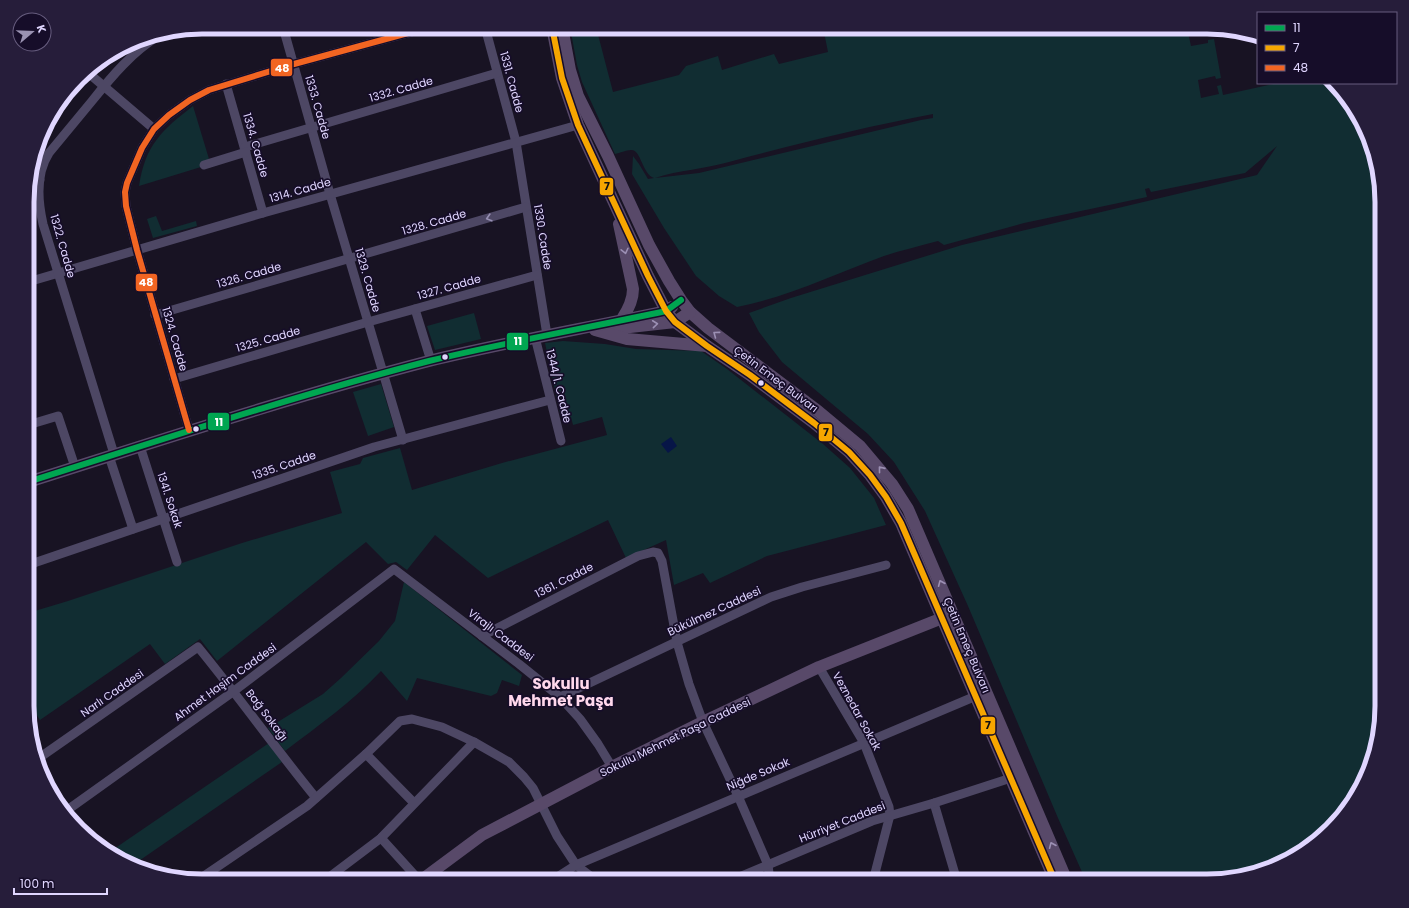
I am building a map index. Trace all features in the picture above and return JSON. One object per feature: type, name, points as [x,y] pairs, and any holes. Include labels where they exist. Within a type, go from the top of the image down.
[{"type":"main road","name":"Çetin Emeç Bulvarı","points":[[553,34],[562,78],[578,125],[648,276],[666,311],[675,322],[750,375],[814,423],[849,452],[870,475],[886,497],[901,523],[948,616],[1064,874]]},
{"type":"main road","name":"Çetin Emeç Bulvarı","points":[[563,34],[570,70],[578,96],[608,156],[649,245],[681,300],[690,312],[708,328],[841,428],[877,464],[908,509],[976,696],[1052,874]]},
{"type":"main road","points":[[613,200],[633,289],[633,296],[629,308],[622,319]]},
{"type":"main road","points":[[34,480],[190,430],[383,373],[541,336],[666,311],[681,300]]},
{"type":"main road","points":[[541,336],[675,322],[690,312]]},
{"type":"main road","points":[[596,330],[627,339],[707,346]]},
{"type":"main road","name":"Sokullu Mehmet Paşa Caddesi","points":[[429,874],[482,835],[612,767],[819,667],[948,616]]},
{"type":"street","name":"1333. Cadde","points":[[285,34],[330,194]]},
{"type":"street","name":"1324. Cadde","points":[[190,430],[155,315],[127,210],[127,183],[142,148],[154,129],[169,115],[203,93],[226,84],[294,64],[404,34]]},
{"type":"street","name":"1331. Cadde","points":[[487,34],[516,142]]},
{"type":"street","name":"1322. Cadde","points":[[133,529],[42,219],[40,180],[43,166],[49,153],[104,86],[131,56],[146,44]]},
{"type":"street","name":"1332. Cadde","points":[[204,165],[311,127],[497,73]]},
{"type":"street","points":[[92,76],[154,129]]},
{"type":"street","name":"1334. Cadde","points":[[226,84],[263,213]]},
{"type":"street","name":"1314. Cadde","points":[[34,280],[263,213],[578,125]]},
{"type":"street","name":"1330. Cadde","points":[[516,142],[537,275],[541,336]]},
{"type":"street","points":[[35,179],[40,180]]},
{"type":"street","name":"1329. Cadde","points":[[330,194],[403,440]]},
{"type":"street","name":"1328. Cadde","points":[[349,259],[526,207]]},
{"type":"street","name":"1326. Cadde","points":[[155,315],[349,259]]},
{"type":"street","name":"1327. Cadde","points":[[368,322],[537,275]]},
{"type":"street","points":[[415,309],[431,361]]},
{"type":"street","name":"1325. Cadde","points":[[174,379],[368,322]]},
{"type":"street","name":"1344/1. Cadde","points":[[541,336],[550,400],[561,441]]},
{"type":"street","name":"1335. Cadde","points":[[34,563],[360,452],[550,400]]},
{"type":"street","points":[[34,423],[58,416],[75,467]]},
{"type":"street","name":"1341. Sokak","points":[[140,446],[177,562]]},
{"type":"street","name":"1361. Cadde","points":[[482,636],[638,556],[653,552],[658,553],[662,561],[677,642]]},
{"type":"street","name":"Bükülmez Caddesi","points":[[560,697],[777,595],[812,584],[886,565]]},
{"type":"street","name":"Virajlı Caddesi","points":[[394,569],[542,681],[560,697],[580,719],[612,767]]},
{"type":"street","name":"Ahmet Haşim Caddesi","points":[[69,809],[234,691],[394,569]]},
{"type":"street","points":[[677,642],[703,722],[738,796],[768,865],[769,874]]},
{"type":"street","name":"Bağ Sokağı","points":[[198,647],[234,691],[286,761],[316,798]]},
{"type":"street","name":"Narlı Caddesi","points":[[42,756],[198,647]]},
{"type":"street","name":"Veznedar Sokak","points":[[819,667],[864,743],[889,807],[890,815],[876,874]]},
{"type":"street","name":"Niğde Sokak","points":[[562,874],[576,865],[976,696]]},
{"type":"street","points":[[214,874],[307,806],[366,754],[400,720],[405,719],[420,720],[442,727],[474,742],[510,762],[533,788],[557,836],[576,865],[588,874]]},
{"type":"street","points":[[333,874],[381,838],[474,742]]},
{"type":"street","points":[[366,754],[414,803]]},
{"type":"street","name":"Hürriyet Caddesi","points":[[747,874],[872,821],[1011,778]]},
{"type":"street","points":[[934,803],[955,874]]},
{"type":"street","points":[[381,838],[414,874]]},
{"type":"green space","points":[[571,34],[598,34],[613,92],[679,75],[686,66],[718,56],[722,70],[774,54],[779,64],[828,52],[824,34],[868,34],[869,36],[880,34],[1188,34],[1191,46],[1208,43],[1208,40],[1214,39],[1221,78],[1216,79],[1215,76],[1198,80],[1201,98],[1219,94],[1217,86],[1221,85],[1223,95],[1273,84],[1327,84],[1347,109],[1358,128],[1372,169],[1375,191],[1375,717],[1372,739],[1358,780],[1347,799],[1326,825],[1300,846],[1281,857],[1240,871],[1218,874],[1083,874],[968,606],[925,511],[894,462],[868,434],[782,362],[759,332],[749,313],[791,298],[962,245],[1257,175],[1277,146],[1245,173],[1151,192],[1149,188],[1145,189],[1147,197],[1024,223],[944,245],[938,241],[884,256],[793,291],[756,303],[737,307],[719,296],[696,276],[664,228],[632,174],[633,156],[648,179],[654,178],[647,172],[637,153],[634,151],[627,150],[615,154],[582,82]],"holes":[[[933,114],[933,118],[699,173],[655,178],[720,164],[881,124]]]},
{"type":"green space","points":[[193,106],[209,159],[201,167],[139,186],[146,160],[157,140],[172,123]]},
{"type":"green space","points":[[156,216],[162,231],[196,221],[197,226],[153,238],[147,219]]},
{"type":"green space","points":[[474,313],[481,339],[435,350],[427,326]]},
{"type":"green space","points":[[563,341],[605,344],[636,349],[701,351],[727,369],[823,444],[850,468],[874,498],[886,525],[767,556],[710,583],[703,573],[674,585],[666,540],[626,558],[608,520],[488,578],[435,535],[407,570],[396,562],[388,564],[366,542],[217,661],[200,639],[165,664],[150,644],[40,720],[34,711],[34,611],[242,543],[342,513],[330,472],[360,464],[363,458],[400,448],[412,490],[502,463],[607,435],[602,417],[573,425],[571,417],[560,413],[545,343]]},
{"type":"green space","points":[[381,384],[394,427],[368,436],[353,392]]},
{"type":"green space","points":[[404,582],[522,675],[519,686],[502,680],[497,693],[491,696],[417,678],[407,701],[381,671],[347,703],[285,751],[268,728],[323,694],[379,641],[395,621]]},
{"type":"green space","points":[[269,743],[282,762],[138,861],[114,849]]},
{"type":"shaded area","points":[[671,437],[677,446],[668,453],[661,444]]},
{"type":"transit line","name":"48","points":[[189,430],[137,250],[126,206],[125,192],[127,183],[142,148],[154,129],[169,115],[190,100],[209,90],[294,64],[404,34]]},
{"type":"transit line","name":"7","points":[[553,34],[562,78],[578,125],[648,276],[666,311],[675,322],[750,375],[814,423],[849,452],[870,475],[886,497],[901,523],[1052,874]]},
{"type":"transit line","name":"11","points":[[34,480],[228,419],[378,375],[429,361],[666,311],[681,300]]},
{"type":"district","name":"Sokullu Mehmet Paşa","points":[[561,692]]}]
